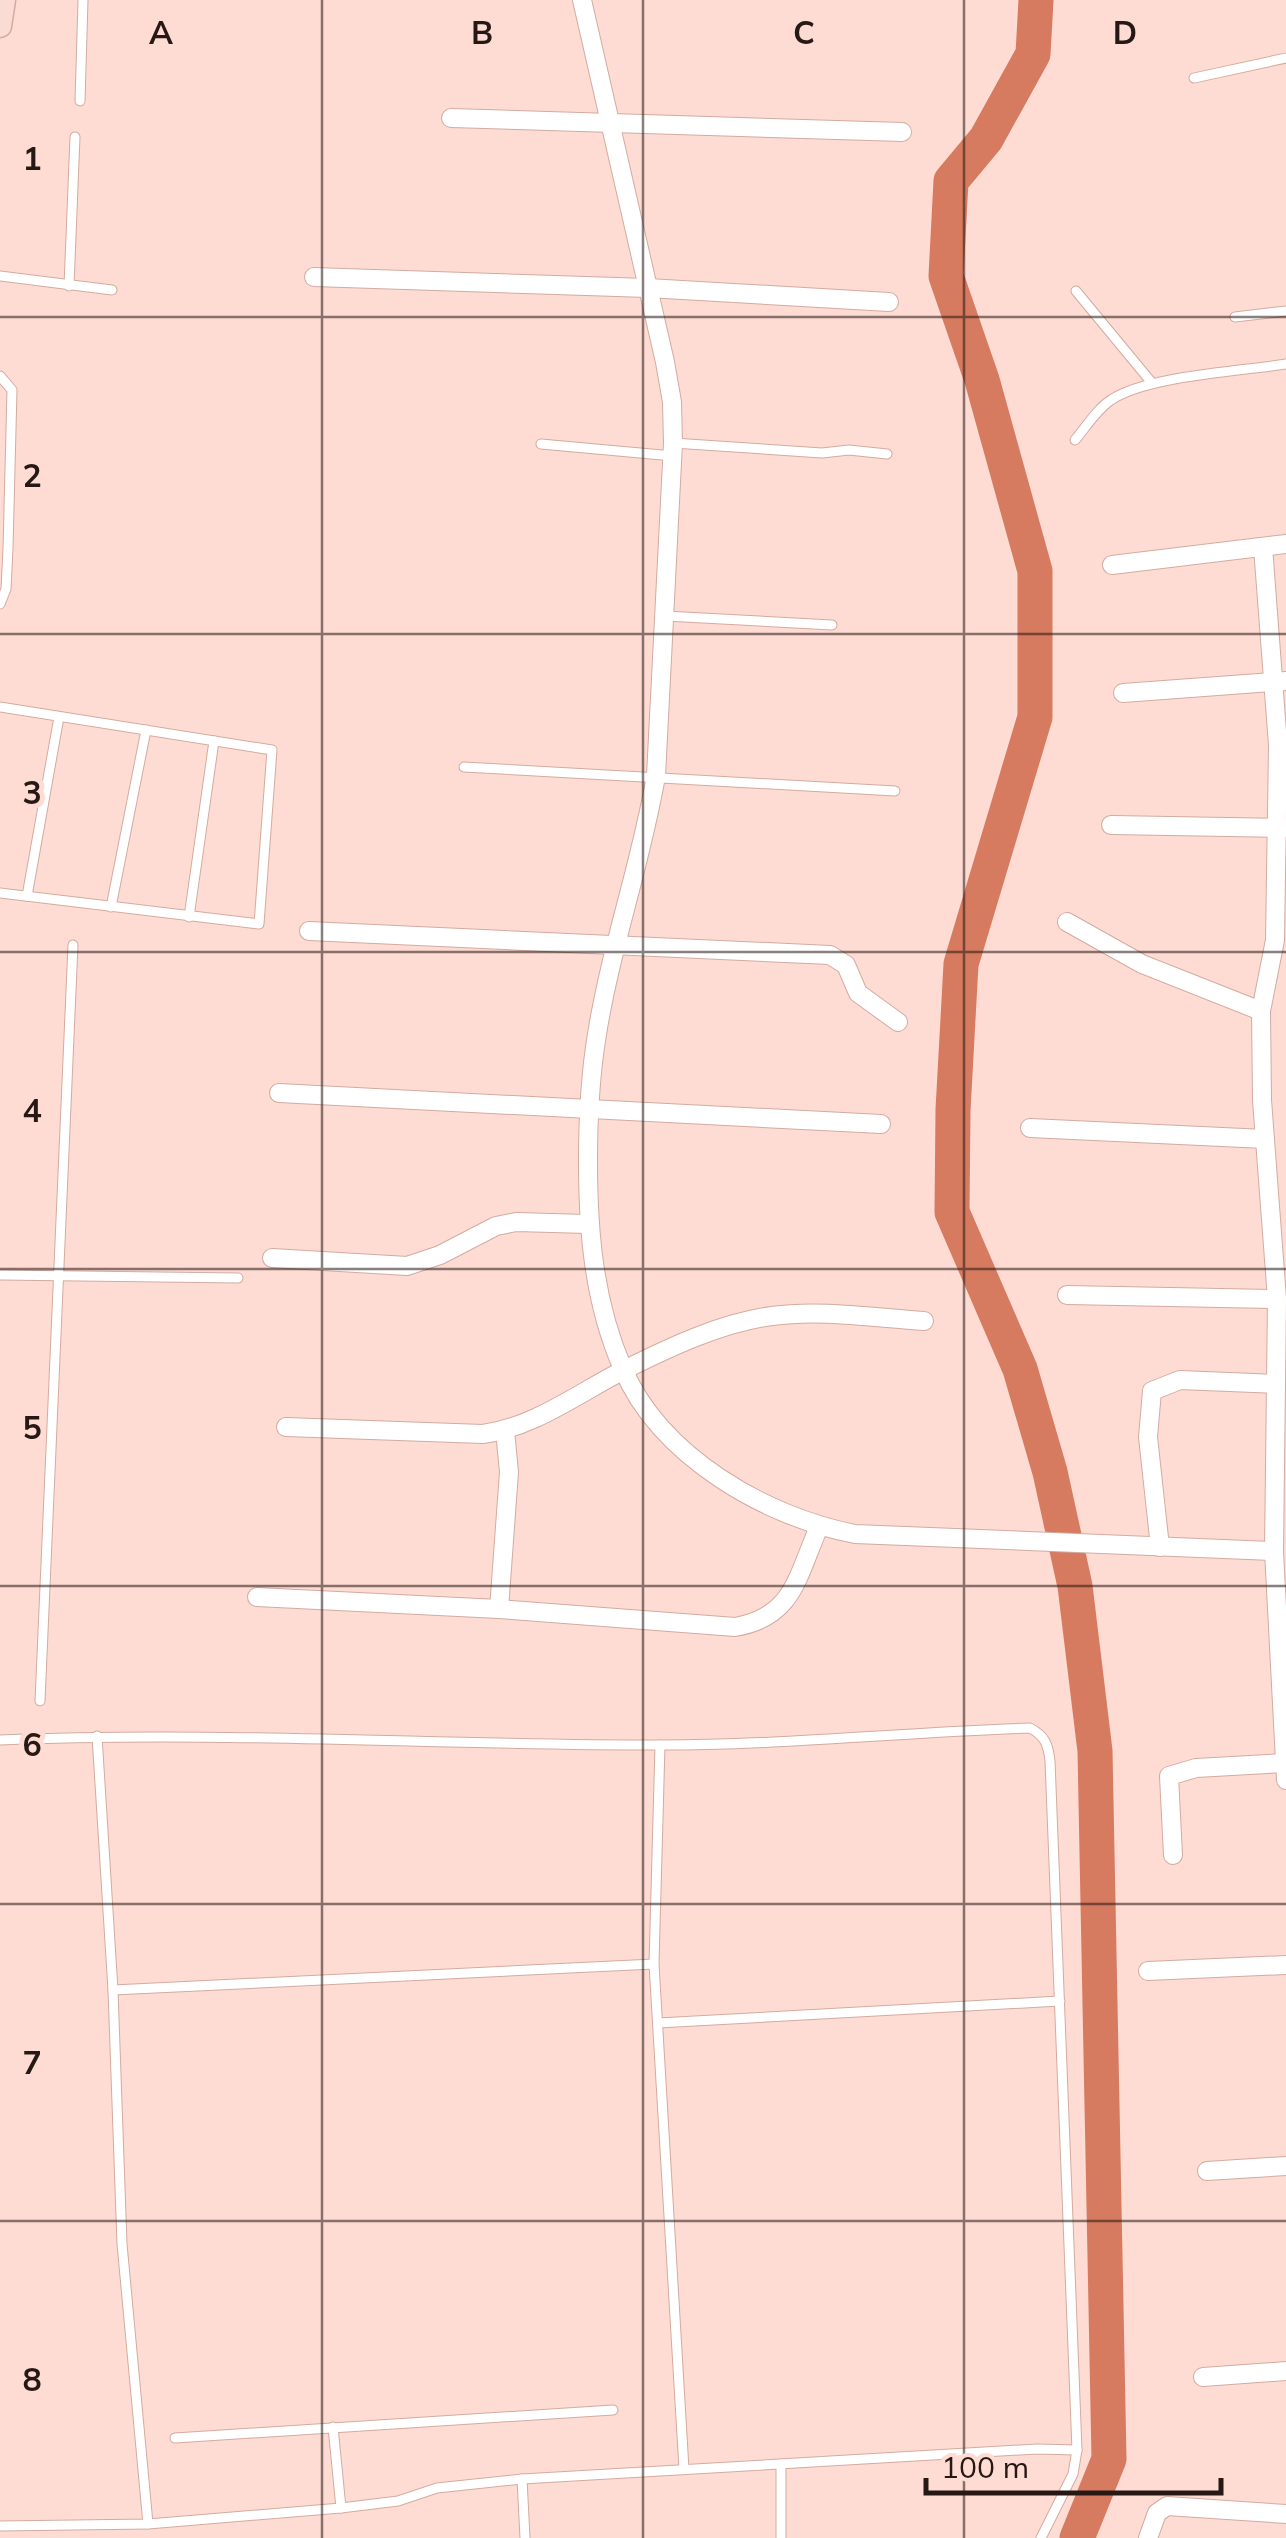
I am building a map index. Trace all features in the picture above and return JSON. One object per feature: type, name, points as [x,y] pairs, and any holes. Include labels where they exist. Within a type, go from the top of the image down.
[{"type":"main road","points":[[0,26],[4,0]]},
{"type":"street","points":[[582,0],[672,402],[673,450],[656,776],[647,829],[596,1036],[588,1108],[588,1224],[596,1285],[623,1370],[636,1394],[665,1430],[715,1475],[764,1504],[818,1527],[856,1534],[1274,1551]]},
{"type":"street","points":[[452,118],[902,132]]},
{"type":"street","points":[[314,277],[648,288],[889,302]]},
{"type":"street","points":[[1112,564],[1286,544]]},
{"type":"street","points":[[1173,1856],[1170,1776],[1196,1768],[1285,1771],[1274,1551],[1281,1521],[1276,1384],[1281,1324],[1273,1149],[1261,1011],[1276,986],[1282,828],[1280,681],[1263,547]]},
{"type":"street","points":[[1124,694],[1280,681]]},
{"type":"street","points":[[1111,825],[1282,828]]},
{"type":"street","points":[[1068,922],[1142,964],[1261,1011]]},
{"type":"street","points":[[309,931],[830,955],[846,965],[858,993],[898,1022]]},
{"type":"street","points":[[279,1093],[881,1124]]},
{"type":"street","points":[[1030,1128],[1273,1149]]},
{"type":"street","points":[[272,1258],[407,1266],[496,1226],[516,1222],[588,1224]]},
{"type":"street","points":[[1066,1295],[1277,1298]]},
{"type":"street","points":[[286,1427],[483,1434],[505,1431],[623,1370],[737,1322],[775,1315],[924,1322]]},
{"type":"street","points":[[1160,1546],[1148,1437],[1152,1391],[1180,1380],[1276,1384]]},
{"type":"street","points":[[499,1608],[510,1472],[505,1431]]},
{"type":"street","points":[[257,1596],[499,1608],[735,1627],[770,1618],[784,1605],[818,1527]]},
{"type":"street","points":[[1148,1971],[1286,1965]]},
{"type":"street","points":[[1207,2171],[1286,2166]]},
{"type":"street","points":[[1203,2377],[1286,2371]]},
{"type":"street","points":[[1148,2538],[1157,2514],[1167,2506],[1286,2514]]},
{"type":"lane","points":[[80,101],[83,0]]},
{"type":"lane","points":[[1194,78],[1286,58]]},
{"type":"lane","points":[[69,286],[75,137]]},
{"type":"lane","points":[[0,276],[112,290]]},
{"type":"lane","points":[[1076,291],[1152,383]]},
{"type":"lane","points":[[1235,317],[1286,311]]},
{"type":"lane","points":[[1074,440],[1109,401],[1152,383],[1286,364]]},
{"type":"lane","points":[[0,376],[12,390],[6,589],[0,604]]},
{"type":"lane","points":[[541,444],[887,454]]},
{"type":"lane","points":[[665,616],[832,625]]},
{"type":"lane","points":[[0,707],[272,750],[260,924],[0,893]]},
{"type":"lane","points":[[27,896],[59,717]]},
{"type":"lane","points":[[111,907],[146,730]]},
{"type":"lane","points":[[189,918],[214,741]]},
{"type":"lane","points":[[464,766],[895,790]]},
{"type":"lane","points":[[40,1701],[73,945]]},
{"type":"lane","points":[[0,1274],[238,1278]]},
{"type":"lane","points":[[0,1740],[97,1736],[660,1745],[818,1742],[918,1732],[1030,1728],[1042,1734],[1050,1761],[1076,2450],[1069,2483],[1041,2538]]},
{"type":"lane","points":[[97,1736],[114,1990],[122,2244],[148,2524]]},
{"type":"lane","points":[[660,1745],[654,1964],[684,2469]]},
{"type":"lane","points":[[114,1990],[654,1964]]},
{"type":"lane","points":[[658,2024],[1060,2002]]},
{"type":"lane","points":[[175,2438],[613,2410]]},
{"type":"lane","points":[[333,2428],[341,2508]]},
{"type":"lane","points":[[0,2526],[148,2524],[341,2508],[398,2502],[437,2488],[522,2479],[1038,2448],[1076,2450]]},
{"type":"lane","points":[[780,2464],[782,2538]]},
{"type":"lane","points":[[522,2479],[525,2538]]},
{"type":"waterway","points":[[1036,0],[1033,54],[986,139],[951,181],[946,276],[982,380],[1035,571],[1035,717],[961,964],[952,1212],[1020,1369],[1050,1472],[1075,1586],[1095,1751],[1109,2459],[1077,2538]]}]
